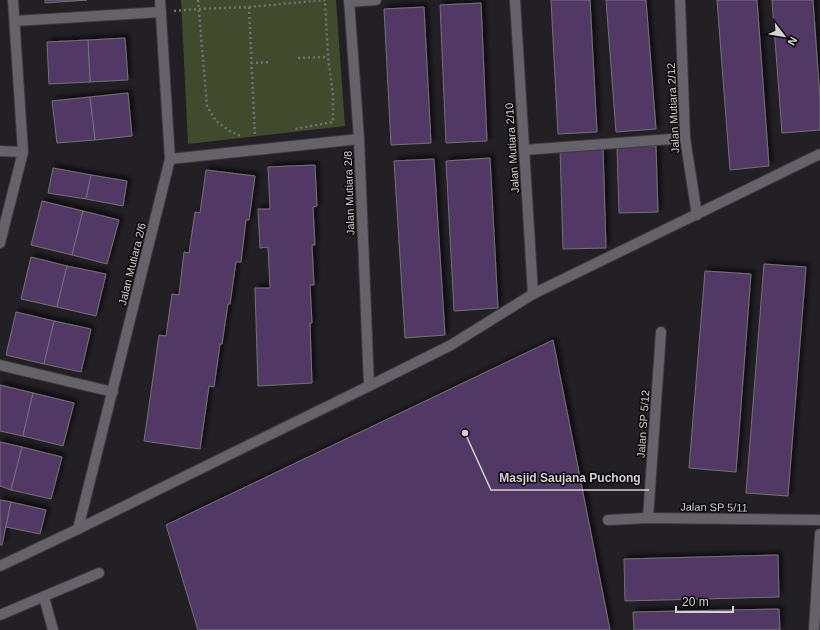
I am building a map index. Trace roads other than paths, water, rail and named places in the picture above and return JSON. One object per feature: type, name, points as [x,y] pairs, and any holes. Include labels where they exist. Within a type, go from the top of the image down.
[{"type":"street","points":[[0,243],[23,152],[13,0]]},
{"type":"street","name":"Jalan Mutiara 2/6","points":[[78,529],[170,159],[160,0]]},
{"type":"street","points":[[349,1],[376,0]]},
{"type":"street","name":"Jalan Mutiara 2/10","points":[[515,0],[533,294]]},
{"type":"street","name":"Jalan Mutiara 2/12","points":[[680,0],[685,138],[696,215]]},
{"type":"street","name":"Jalan Mutiara 2/8","points":[[349,1],[359,140],[370,386]]},
{"type":"street","points":[[15,20],[161,12]]},
{"type":"street","points":[[524,150],[685,138]]},
{"type":"street","points":[[170,159],[359,140]]},
{"type":"street","points":[[0,151],[23,152]]},
{"type":"street","points":[[0,566],[370,386],[451,345],[533,294],[820,154]]},
{"type":"street","name":"Jalan SP 5/12","points":[[648,518],[661,332]]},
{"type":"street","points":[[0,365],[113,392]]},
{"type":"street","name":"Jalan SP 5/11","points":[[608,520],[648,518],[820,520]]},
{"type":"street","points":[[814,630],[820,534]]},
{"type":"street","points":[[0,615],[99,573]]},
{"type":"street","points":[[44,597],[53,630]]},
{"type":"place","name":"Masjid Saujana Puchong","points":[[465,433]]}]
